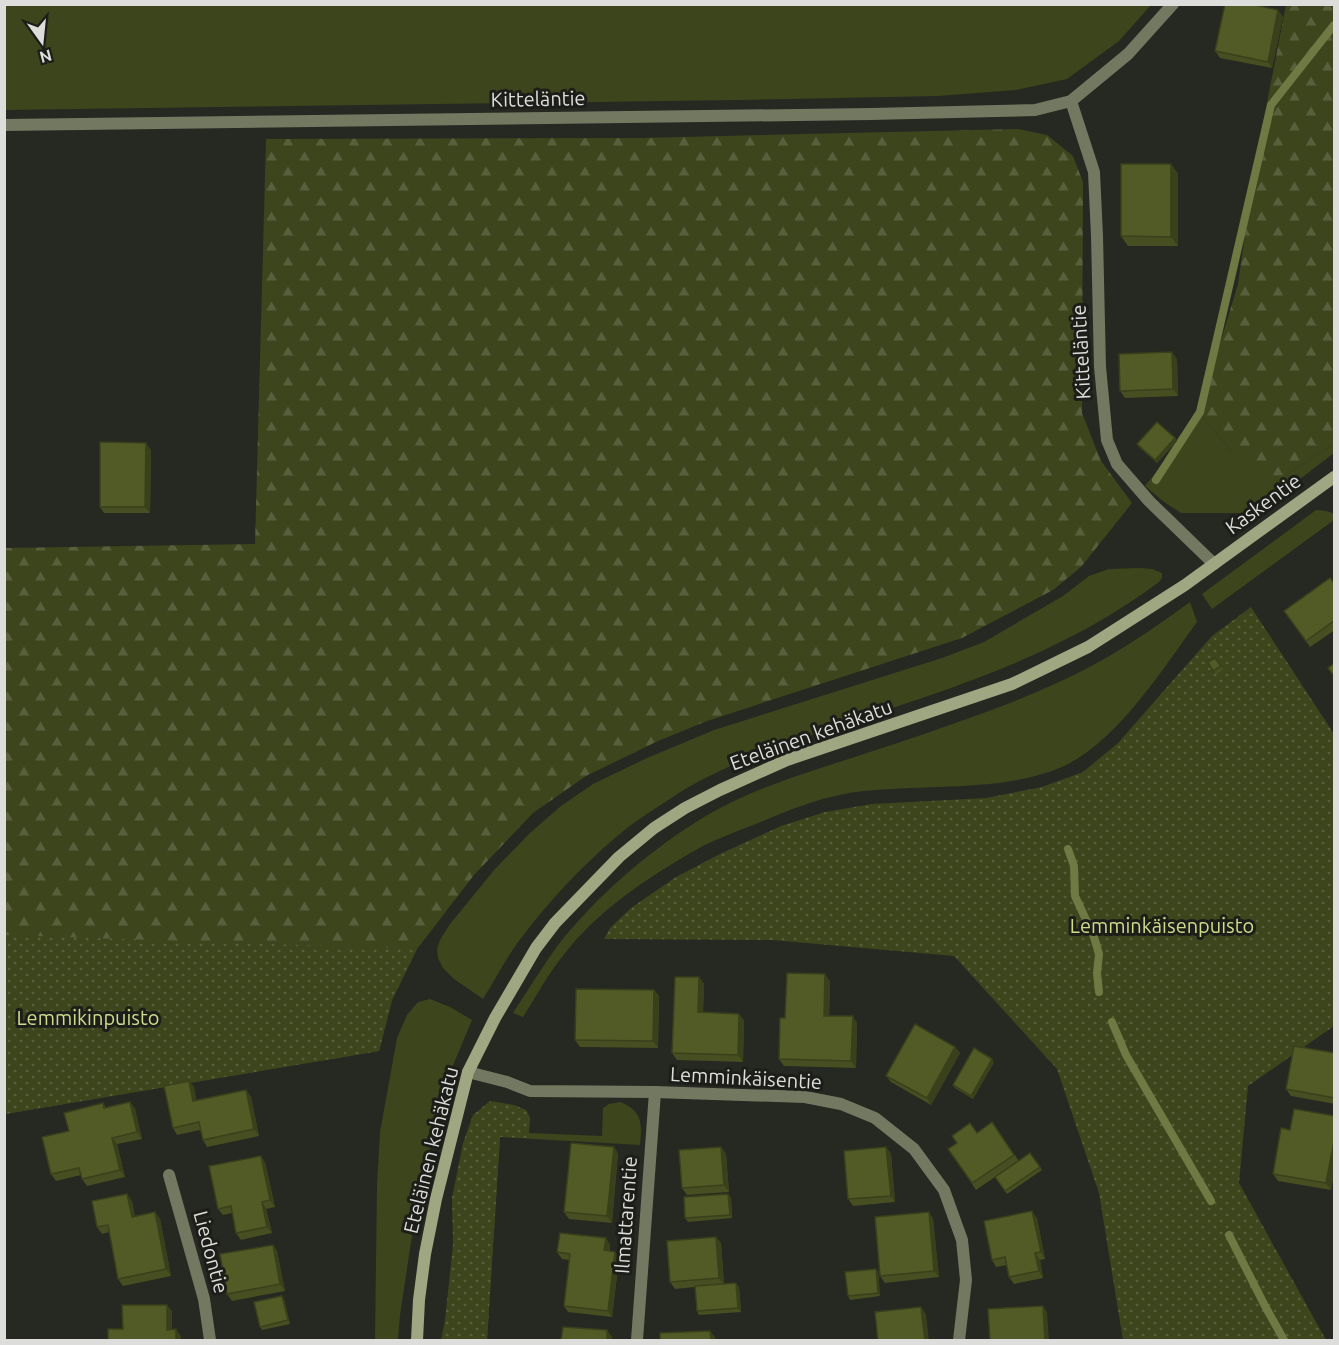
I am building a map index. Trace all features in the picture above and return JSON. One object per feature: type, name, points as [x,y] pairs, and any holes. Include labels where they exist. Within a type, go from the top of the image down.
[{"type":"street","name":"Kitteläntie","points":[[4,125],[1035,110],[1071,101],[1128,54],[1173,4]]},
{"type":"street","name":"Kitteläntie","points":[[1071,101],[1094,172],[1100,367],[1107,440],[1118,464],[1149,501],[1214,564]]},
{"type":"street","name":"Kaskentie","points":[[1214,564],[1334,480]]},
{"type":"street","name":"Eteläinen kehäkatu","points":[[417,1341],[419,1300],[435,1199],[468,1072],[512,987],[542,939],[619,856],[654,828],[720,789],[787,760],[1022,680],[1088,647],[1214,564]]},
{"type":"street","name":"Lemminkäisentie","points":[[468,1072],[507,1082],[530,1091],[805,1097],[841,1104],[875,1118],[914,1149],[944,1190],[962,1240],[966,1280],[959,1341]]},
{"type":"street","name":"Ilmattarentie","points":[[637,1341],[655,1092]]},
{"type":"street","name":"Liedontie","points":[[169,1175],[204,1299],[210,1341]]},
{"type":"green space","points":[[4,5],[1151,5],[1119,41],[1067,79],[1016,90],[938,96],[737,100],[5,110]]},
{"type":"green space","points":[[1286,5],[1334,5],[1334,444],[1286,475],[1262,476],[1233,453],[1199,413],[1238,284],[1256,159]]},
{"type":"green space","points":[[1018,129],[1047,135],[1073,156],[1083,182],[1082,413],[1101,461],[1132,503],[1081,567],[1053,590],[962,638],[707,721],[658,741],[586,776],[533,813],[474,875],[417,949],[392,1000],[379,1051],[5,1114],[5,548],[255,544],[266,139],[641,138]]},
{"type":"green space","points":[[1199,413],[1233,453],[1286,475],[1334,444],[1334,453],[1253,513],[1181,513],[1145,486],[1194,424]]},
{"type":"green space","points":[[1316,510],[1334,514],[1334,520],[1212,609],[1202,594]]},
{"type":"green space","points":[[1140,568],[1162,573],[1162,578],[1126,605],[1060,643],[954,687],[739,762],[690,786],[654,809],[602,849],[554,898],[506,959],[483,999],[454,979],[443,968],[437,949],[450,924],[495,869],[530,833],[561,806],[593,784],[714,730],[942,658],[984,642],[1063,596],[1089,576],[1109,569]]},
{"type":"green space","points":[[1190,602],[1197,622],[1120,723],[1082,756],[1040,775],[1016,780],[964,786],[864,791],[822,799],[715,840],[650,878],[619,900],[578,938],[560,960],[523,1017],[513,1013],[558,945],[588,910],[658,848],[712,812],[763,788],[978,715],[1055,684],[1121,649]]},
{"type":"green space","name":"Lemminkäisenpuisto","points":[[1251,607],[1334,734],[1334,1026],[1248,1086],[1239,1183],[1326,1340],[1123,1340],[1099,1193],[1057,1069],[954,956],[772,940],[604,939],[610,928],[631,908],[676,877],[781,826],[825,812],[872,804],[986,798],[1042,787],[1083,772],[1118,743],[1212,636]]},
{"type":"green space","name":"Lemmikinpuisto","points":[[5,935],[417,949],[392,1000],[379,1051],[5,1114]]},
{"type":"green space","points":[[430,999],[472,1020],[451,1070],[431,1145],[413,1229],[398,1340],[375,1340],[380,1132],[397,1038],[407,1015],[418,1002]]},
{"type":"green space","points":[[490,1101],[514,1105],[526,1110],[530,1118],[528,1138],[500,1137],[487,1340],[441,1340],[453,1245],[452,1198],[463,1143],[473,1115]]},
{"type":"green space","points":[[620,1102],[637,1114],[641,1125],[640,1145],[500,1137],[487,1340],[465,1340],[495,1129],[526,1110],[530,1118],[529,1133],[602,1136],[603,1108]]},
{"type":"building","points":[[1225,4],[1251,4],[1278,10],[1268,62],[1215,51]]},
{"type":"building","points":[[1121,164],[1171,164],[1171,237],[1121,236]]},
{"type":"building","points":[[1172,352],[1173,389],[1120,391],[1119,354]]},
{"type":"building","points":[[1157,422],[1175,438],[1155,460],[1137,444]]},
{"type":"building","points":[[100,442],[146,443],[145,507],[100,507]]},
{"type":"building","points":[[1330,578],[1335,584],[1335,620],[1306,641],[1284,611]]},
{"type":"building","points":[[1215,658],[1221,666],[1213,671],[1208,662]]},
{"type":"building","points":[[1335,663],[1335,677],[1328,668]]},
{"type":"building","points":[[787,973],[825,974],[824,1016],[853,1016],[851,1061],[779,1059],[780,1018],[785,1018]]},
{"type":"building","points":[[675,977],[699,977],[698,1012],[739,1014],[738,1055],[672,1053]]},
{"type":"building","points":[[576,989],[654,990],[653,1041],[575,1040]]},
{"type":"building","points":[[915,1024],[955,1047],[927,1098],[886,1076]]},
{"type":"building","points":[[1294,1046],[1335,1053],[1335,1098],[1286,1089]]},
{"type":"building","points":[[974,1048],[992,1059],[971,1096],[953,1085]]},
{"type":"building","points":[[189,1081],[193,1101],[246,1090],[254,1129],[203,1140],[199,1122],[173,1128],[164,1086]]},
{"type":"building","points":[[130,1102],[137,1132],[112,1138],[120,1170],[82,1179],[79,1168],[51,1174],[42,1137],[69,1131],[64,1113],[103,1103],[104,1108]]},
{"type":"building","points":[[1294,1109],[1335,1116],[1335,1136],[1326,1183],[1273,1174],[1281,1128],[1290,1130]]},
{"type":"building","points":[[992,1122],[1014,1155],[972,1183],[948,1149],[957,1143],[952,1136],[970,1123],[977,1133]]},
{"type":"building","points":[[571,1143],[614,1147],[607,1216],[564,1212]]},
{"type":"building","points":[[721,1147],[724,1185],[682,1188],[679,1150]]},
{"type":"building","points":[[886,1147],[891,1196],[848,1199],[844,1151]]},
{"type":"building","points":[[1030,1153],[1040,1167],[1005,1191],[995,1177]]},
{"type":"building","points":[[261,1156],[270,1200],[262,1202],[267,1227],[236,1233],[231,1206],[218,1209],[209,1166]]},
{"type":"building","points":[[127,1194],[132,1217],[155,1212],[166,1269],[118,1279],[108,1225],[97,1227],[92,1201]]},
{"type":"building","points":[[728,1194],[730,1215],[685,1218],[684,1197]]},
{"type":"building","points":[[1032,1211],[1041,1252],[1035,1253],[1039,1271],[1009,1277],[1005,1257],[992,1260],[984,1221]]},
{"type":"building","points":[[929,1212],[934,1271],[880,1276],[875,1217]]},
{"type":"building","points":[[560,1233],[606,1238],[604,1250],[615,1252],[608,1311],[564,1306],[570,1254],[557,1252]]},
{"type":"building","points":[[716,1237],[719,1278],[670,1282],[667,1241]]},
{"type":"building","points":[[273,1245],[280,1284],[227,1294],[220,1254]]},
{"type":"building","points":[[876,1269],[878,1293],[848,1296],[845,1272]]},
{"type":"building","points":[[736,1283],[738,1308],[697,1311],[695,1286]]},
{"type":"building","points":[[282,1296],[288,1320],[260,1327],[254,1302]]},
{"type":"building","points":[[122,1305],[167,1305],[167,1330],[176,1329],[176,1341],[108,1341],[108,1329],[123,1329]]},
{"type":"building","points":[[1043,1306],[1045,1341],[990,1341],[988,1309]]},
{"type":"building","points":[[921,1307],[925,1341],[878,1341],[875,1312]]},
{"type":"building","points":[[563,1327],[607,1330],[607,1341],[561,1341]]},
{"type":"building","points":[[710,1331],[711,1341],[660,1341],[660,1333]]},
{"type":"waterway","points":[[1156,480],[1200,412],[1271,105],[1334,25]]},
{"type":"waterway","points":[[1068,849],[1074,866],[1075,896],[1094,937],[1099,954],[1097,973],[1099,992]]},
{"type":"waterway","points":[[1112,1022],[1126,1055],[1211,1201]]},
{"type":"waterway","points":[[1229,1235],[1284,1340]]}]
